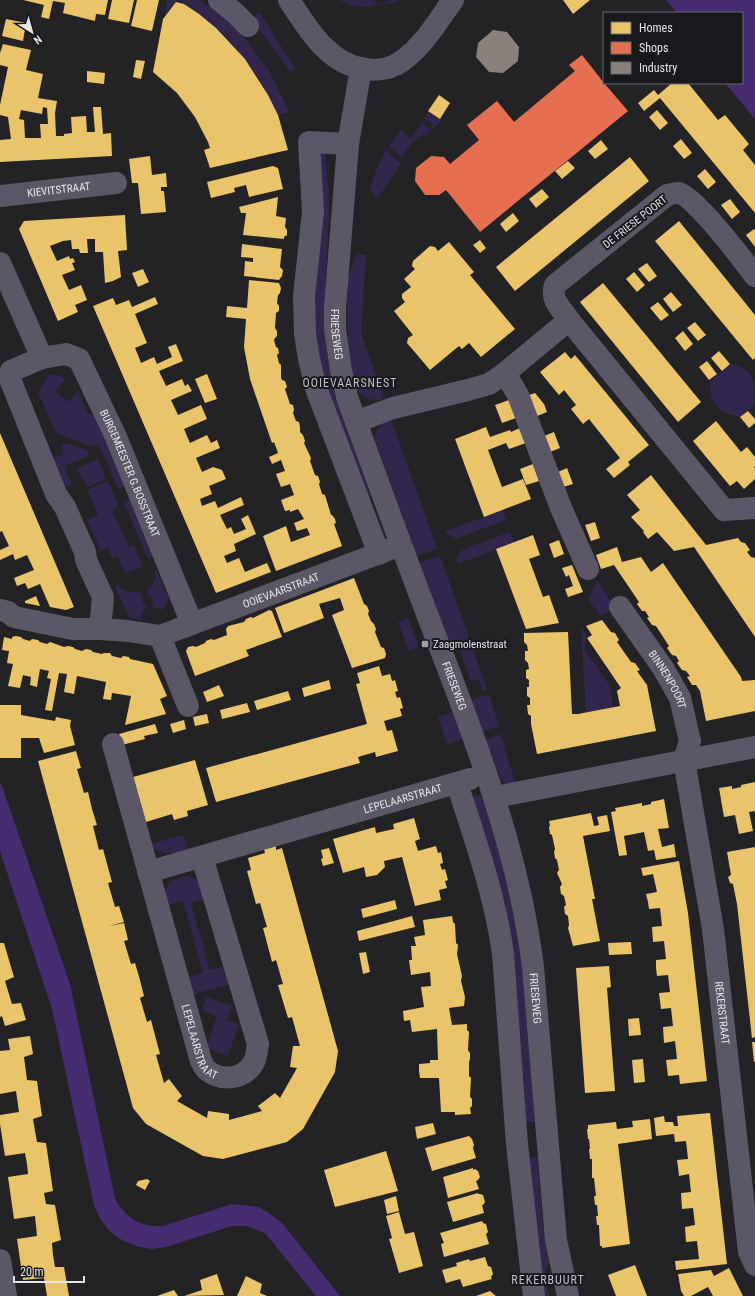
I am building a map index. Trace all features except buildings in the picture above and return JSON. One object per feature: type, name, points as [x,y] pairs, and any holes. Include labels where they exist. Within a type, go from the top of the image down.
[{"type":"street","points":[[219,0],[248,26]]},
{"type":"street","points":[[289,0],[311,32],[325,49],[336,58],[361,68],[384,70],[402,61],[422,42],[453,0]]},
{"type":"street","name":"FRIESEWEG","points":[[361,68],[348,144],[335,308],[335,329],[341,371],[347,397],[356,422],[495,797],[520,893],[529,939],[538,1025],[556,1240],[568,1296]]},
{"type":"street","points":[[348,144],[309,142],[314,212],[304,296],[305,334],[316,388],[379,554]]},
{"type":"street","name":"KIEVITSTRAAT","points":[[0,196],[116,183]]},
{"type":"street","name":"DE FRIESE POORT","points":[[754,510],[724,510],[569,320],[552,293],[554,285],[667,195],[679,193],[690,199],[701,210],[755,276]]},
{"type":"street","points":[[0,263],[42,358]]},
{"type":"street","points":[[356,422],[393,408],[489,384],[505,374],[569,320]]},
{"type":"street","name":"BURGEMEESTER G.BOSSTRAAT","points":[[100,629],[103,597],[86,560],[86,552],[65,507],[56,494],[5,369],[42,358],[66,354],[79,360],[116,437],[192,624]]},
{"type":"street","points":[[505,374],[518,395],[561,508],[588,570]]},
{"type":"street","name":"OOIEVAARSTRAAT","points":[[0,610],[8,612],[14,617],[73,629],[128,631],[160,636],[379,554],[401,544]]},
{"type":"street","name":"BINNENPOORT","points":[[620,607],[663,668],[680,698],[690,741],[684,760]]},
{"type":"street","points":[[160,636],[188,706]]},
{"type":"street","name":"LEPELAARSTRAAT","points":[[113,744],[200,1062],[206,1070],[216,1076],[226,1078],[236,1077],[245,1072],[254,1063],[258,1044],[202,857]]},
{"type":"street","points":[[495,797],[755,747]]},
{"type":"street","name":"REKERSTRAAT","points":[[684,760],[713,929],[748,1252],[755,1265]]},
{"type":"street","name":"LEPELAARSTRAAT","points":[[148,872],[487,774]]},
{"type":"street","points":[[457,783],[493,897],[500,931],[517,1144],[534,1296]]},
{"type":"street","points":[[517,1144],[548,1141]]},
{"type":"street","points":[[0,1260],[6,1296]]},
{"type":"shaded area","points":[[167,0],[177,0],[165,15]]},
{"type":"shaded area","points":[[177,0],[200,0],[234,27],[246,40],[270,72],[289,112],[278,115],[258,77],[241,53],[212,25]]},
{"type":"shaded area","points":[[339,0],[374,0],[377,5],[364,7],[352,5]]},
{"type":"shaded area","points":[[391,0],[399,0],[392,4],[390,2],[377,5]]},
{"type":"shaded area","points":[[666,0],[755,0],[755,119],[726,84],[743,84],[743,12],[676,12]]},
{"type":"shaded area","points":[[259,12],[296,69],[290,72],[251,19]]},
{"type":"shaded area","points":[[428,111],[442,120],[425,136],[422,135],[413,142],[401,157],[389,146],[401,130],[411,139],[422,122],[425,124],[424,126],[430,129],[433,124],[424,119]]},
{"type":"shaded area","points":[[386,150],[401,164],[377,199],[370,189],[377,168]]},
{"type":"shaded area","points":[[324,153],[329,190],[326,339],[330,374],[345,425],[371,496],[364,498],[335,422],[317,349],[314,308],[322,217],[318,154]]},
{"type":"shaded area","points":[[357,254],[366,255],[361,333],[384,399],[370,399],[361,395],[355,384],[349,356],[347,290],[349,274]]},
{"type":"shaded area","points":[[731,363],[749,373],[754,382],[755,388],[755,405],[740,417],[722,412],[711,398],[710,381]]},
{"type":"shaded area","points":[[49,374],[66,378],[56,392],[69,402],[78,391],[87,412],[97,418],[126,485],[118,489],[99,444],[93,447],[56,433],[38,392]]},
{"type":"shaded area","points":[[391,419],[437,549],[417,556],[375,440],[379,427],[384,422]]},
{"type":"shaded area","points":[[67,443],[87,450],[89,456],[64,466],[72,484],[63,488],[50,460],[64,454],[61,445]]},
{"type":"shaded area","points":[[98,459],[106,479],[88,487],[84,480],[82,480],[77,468]]},
{"type":"shaded area","points":[[108,481],[118,503],[116,503],[118,507],[112,510],[129,547],[134,545],[143,566],[125,574],[118,556],[112,558],[108,548],[101,551],[87,520],[98,515],[87,490]]},
{"type":"shaded area","points":[[132,499],[156,555],[148,559],[124,503]]},
{"type":"shaded area","points":[[503,510],[505,520],[456,539],[447,534],[446,531]]},
{"type":"shaded area","points":[[510,532],[515,542],[458,564],[456,560],[461,550]]},
{"type":"shaded area","points":[[440,556],[487,689],[483,691],[478,679],[471,681],[460,650],[453,652],[419,563]]},
{"type":"shaded area","points":[[155,570],[169,599],[162,610],[152,606],[153,599],[148,595],[147,590],[156,576]]},
{"type":"shaded area","points":[[597,580],[615,608],[600,616],[588,599]]},
{"type":"shaded area","points":[[119,585],[126,591],[141,593],[143,603],[148,608],[142,612],[142,620],[129,617],[115,587]]},
{"type":"shaded area","points":[[408,618],[419,647],[409,651],[398,622]]},
{"type":"shaded area","points":[[581,627],[586,635],[585,650],[610,686],[613,708],[586,713]]},
{"type":"shaded area","points":[[489,694],[499,726],[483,732],[471,700]]},
{"type":"shaded area","points":[[453,712],[463,739],[447,745],[438,717]]},
{"type":"shaded area","points":[[501,734],[516,785],[505,784],[501,779],[486,740]]},
{"type":"shaded area","points":[[0,783],[70,984],[115,1199],[129,1217],[141,1223],[155,1226],[163,1226],[232,1204],[258,1207],[269,1213],[283,1224],[340,1296],[316,1296],[266,1234],[248,1226],[232,1226],[166,1247],[152,1249],[128,1243],[115,1236],[100,1218],[94,1205],[52,1009],[0,851]]},
{"type":"shaded area","points":[[478,795],[485,799],[518,939],[530,1040],[535,1122],[526,1122],[520,1034],[472,799]]},
{"type":"shaded area","points":[[184,835],[188,849],[178,852],[163,853],[158,851],[150,844]]},
{"type":"shaded area","points":[[189,876],[199,881],[207,898],[191,903],[210,970],[226,966],[231,984],[190,995],[187,978],[203,973],[183,901],[167,905],[166,899],[166,888],[172,881],[176,878]]},
{"type":"shaded area","points":[[206,997],[232,1006],[227,1020],[239,1024],[228,1056],[206,1048],[217,1016],[202,1011]]},
{"type":"shaded area","points":[[537,1157],[543,1225],[549,1264],[544,1273],[549,1296],[544,1296],[527,1158]]},
{"type":"place","name":"Zaagmolenstraat","points":[[425,644]]},
{"type":"district","name":"OOIEVAARSNEST","points":[[350,383]]},
{"type":"district","name":"REKERBUURT","points":[[548,1280]]}]
